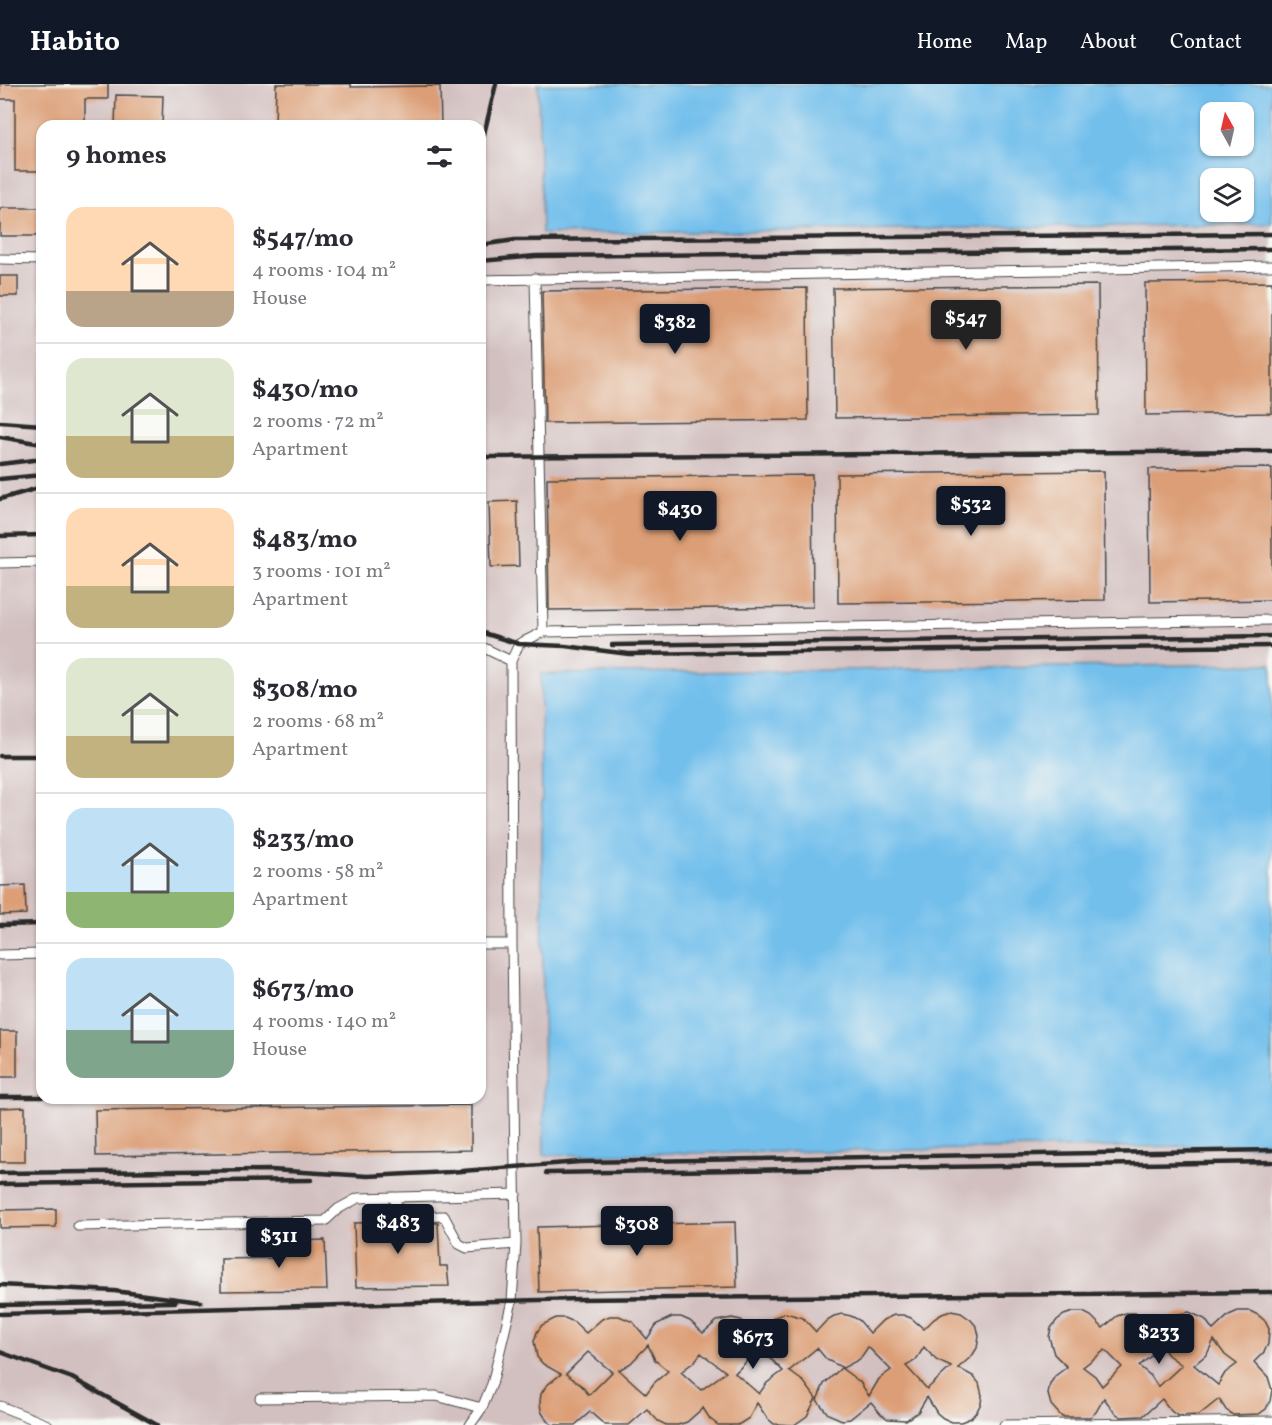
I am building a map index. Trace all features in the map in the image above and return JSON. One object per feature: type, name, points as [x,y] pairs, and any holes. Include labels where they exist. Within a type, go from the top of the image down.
[{"type":"lane","points":[[0,259],[36,260]]},
{"type":"lane","points":[[486,280],[1272,266]]},
{"type":"lane","points":[[535,278],[543,632]]},
{"type":"lane","points":[[0,563],[36,562]]},
{"type":"lane","points":[[470,1425],[482,1408],[492,1384],[512,1300],[516,1244],[511,661],[519,644],[543,632],[1272,620]]},
{"type":"lane","points":[[486,649],[511,661]]},
{"type":"lane","points":[[486,944],[512,944]]},
{"type":"lane","points":[[0,955],[36,954]]},
{"type":"lane","points":[[78,1226],[326,1221],[338,1209],[358,1198],[516,1194]]},
{"type":"lane","points":[[393,1197],[403,1217],[444,1216],[459,1244],[467,1248],[516,1244]]},
{"type":"lane","points":[[260,1398],[436,1396],[482,1408]]},
{"type":"lane","points":[[0,1406],[48,1425]]},
{"type":"lane","points":[[1004,1425],[1272,1421]]},
{"type":"shaded area","points":[[0,84],[538,84],[542,233],[1272,224],[1272,664],[541,675],[544,1155],[1272,1145],[1272,1425],[0,1425]]},
{"type":"water","points":[[538,84],[1272,84],[1272,224],[542,234]]},
{"type":"water","points":[[1272,664],[1272,1145],[544,1155],[541,674]]},
{"type":"building","points":[[0,84],[108,84],[108,99],[85,99],[85,120],[36,120],[36,171],[15,171],[15,99],[0,99]]},
{"type":"building","points":[[276,84],[351,84],[351,87],[440,86],[441,120],[275,120]]},
{"type":"building","points":[[116,95],[163,96],[162,120],[115,120]]},
{"type":"building","points":[[0,208],[36,208],[36,236],[0,236]]},
{"type":"building","points":[[0,276],[18,276],[18,296],[0,296]]},
{"type":"building","points":[[1272,282],[1272,413],[1146,415],[1145,283]]},
{"type":"building","points":[[1098,285],[1099,415],[835,418],[833,288]]},
{"type":"building","points":[[807,288],[808,420],[545,423],[542,291]]},
{"type":"building","points":[[1272,468],[1272,600],[1150,602],[1149,469]]},
{"type":"building","points":[[1104,471],[1105,600],[838,603],[837,474]]},
{"type":"building","points":[[812,475],[813,607],[549,610],[547,478]]},
{"type":"building","points":[[517,501],[519,566],[491,567],[489,502]]},
{"type":"building","points":[[25,885],[26,914],[0,915],[0,886]]},
{"type":"building","points":[[0,1031],[17,1031],[17,1077],[0,1077]]},
{"type":"building","points":[[471,1105],[471,1150],[96,1156],[95,1110]]},
{"type":"building","points":[[25,1107],[25,1162],[0,1162],[0,1108]]},
{"type":"building","points":[[56,1209],[56,1227],[0,1228],[0,1210]]},
{"type":"building","points":[[735,1222],[737,1287],[539,1292],[537,1227]]},
{"type":"building","points":[[354,1223],[438,1223],[440,1266],[447,1266],[449,1286],[356,1287]]},
{"type":"building","points":[[325,1240],[327,1290],[221,1291],[221,1259],[273,1258],[273,1242]]},
{"type":"building","points":[[951,1311],[961,1313],[977,1327],[979,1336],[977,1348],[972,1356],[958,1368],[973,1376],[979,1383],[981,1403],[971,1418],[961,1422],[952,1422],[943,1418],[927,1397],[918,1412],[906,1420],[888,1419],[871,1402],[850,1419],[842,1420],[828,1414],[817,1400],[824,1384],[841,1368],[860,1382],[869,1396],[879,1379],[891,1370],[868,1347],[860,1359],[843,1368],[827,1360],[817,1348],[789,1371],[804,1382],[816,1398],[807,1416],[794,1425],[774,1424],[757,1403],[749,1418],[738,1425],[718,1425],[710,1419],[703,1408],[687,1422],[678,1425],[666,1425],[658,1421],[647,1409],[629,1425],[605,1425],[590,1412],[575,1425],[553,1425],[547,1421],[541,1411],[541,1394],[546,1386],[561,1374],[543,1364],[537,1357],[534,1341],[542,1325],[556,1318],[565,1318],[574,1322],[586,1333],[602,1319],[619,1316],[633,1322],[647,1339],[657,1324],[672,1317],[681,1317],[690,1321],[703,1333],[717,1321],[732,1318],[741,1320],[758,1339],[768,1323],[775,1317],[786,1313],[803,1318],[816,1332],[834,1316],[842,1314],[851,1316],[859,1320],[870,1333],[883,1320],[894,1315],[911,1318],[924,1329],[942,1314]],"holes":[[[756,1344],[783,1371],[767,1383],[759,1394],[735,1373],[750,1358]],[[648,1345],[655,1360],[668,1371],[654,1383],[646,1394],[619,1370],[631,1363]],[[924,1347],[936,1360],[951,1367],[927,1389],[906,1366],[916,1360]],[[588,1352],[612,1372],[589,1395],[582,1386],[566,1374]],[[701,1353],[726,1372],[701,1390],[681,1372]]]},
{"type":"building","points":[[1238,1311],[1250,1311],[1265,1321],[1269,1329],[1268,1344],[1254,1362],[1268,1377],[1272,1390],[1266,1409],[1259,1414],[1233,1415],[1226,1410],[1219,1399],[1199,1415],[1178,1416],[1162,1399],[1143,1416],[1121,1417],[1114,1412],[1104,1398],[1096,1412],[1090,1417],[1062,1417],[1051,1405],[1048,1394],[1050,1384],[1055,1376],[1067,1367],[1054,1354],[1049,1337],[1051,1328],[1064,1315],[1083,1312],[1091,1316],[1103,1328],[1117,1316],[1135,1313],[1148,1319],[1157,1330],[1173,1315],[1189,1312],[1205,1319],[1213,1330],[1229,1315]],"holes":[[[1214,1340],[1225,1355],[1237,1364],[1225,1373],[1218,1385],[1194,1365],[1207,1354]],[[1159,1342],[1168,1355],[1182,1365],[1158,1387],[1151,1376],[1139,1366],[1151,1356]],[[1105,1350],[1122,1367],[1102,1386],[1095,1376],[1083,1367]]]},
{"type":"railway","points":[[486,126],[496,84]]},
{"type":"railway","points":[[486,244],[515,240],[1272,234]]},
{"type":"railway","points":[[486,260],[536,256],[1272,249]]},
{"type":"railway","points":[[0,422],[36,425]]},
{"type":"railway","points":[[0,437],[36,443]]},
{"type":"railway","points":[[486,457],[1272,451]]},
{"type":"railway","points":[[0,464],[36,460]]},
{"type":"railway","points":[[0,479],[36,476]]},
{"type":"railway","points":[[0,499],[36,489]]},
{"type":"railway","points":[[0,536],[36,535]]},
{"type":"railway","points":[[486,634],[519,644],[565,646],[629,654],[1272,646]]},
{"type":"railway","points":[[612,645],[1272,636]]},
{"type":"railway","points":[[0,756],[36,756]]},
{"type":"railway","points":[[0,925],[36,924]]},
{"type":"railway","points":[[0,1097],[36,1097]]},
{"type":"railway","points":[[0,1173],[271,1170],[368,1176],[580,1162],[1272,1150]]},
{"type":"railway","points":[[546,1173],[1272,1162]]},
{"type":"railway","points":[[0,1184],[311,1180]]},
{"type":"railway","points":[[0,1285],[114,1291],[201,1302]]},
{"type":"railway","points":[[0,1314],[579,1299],[1272,1292]]},
{"type":"railway","points":[[0,1305],[175,1302]]},
{"type":"railway","points":[[0,1352],[72,1378],[157,1425]]}]
